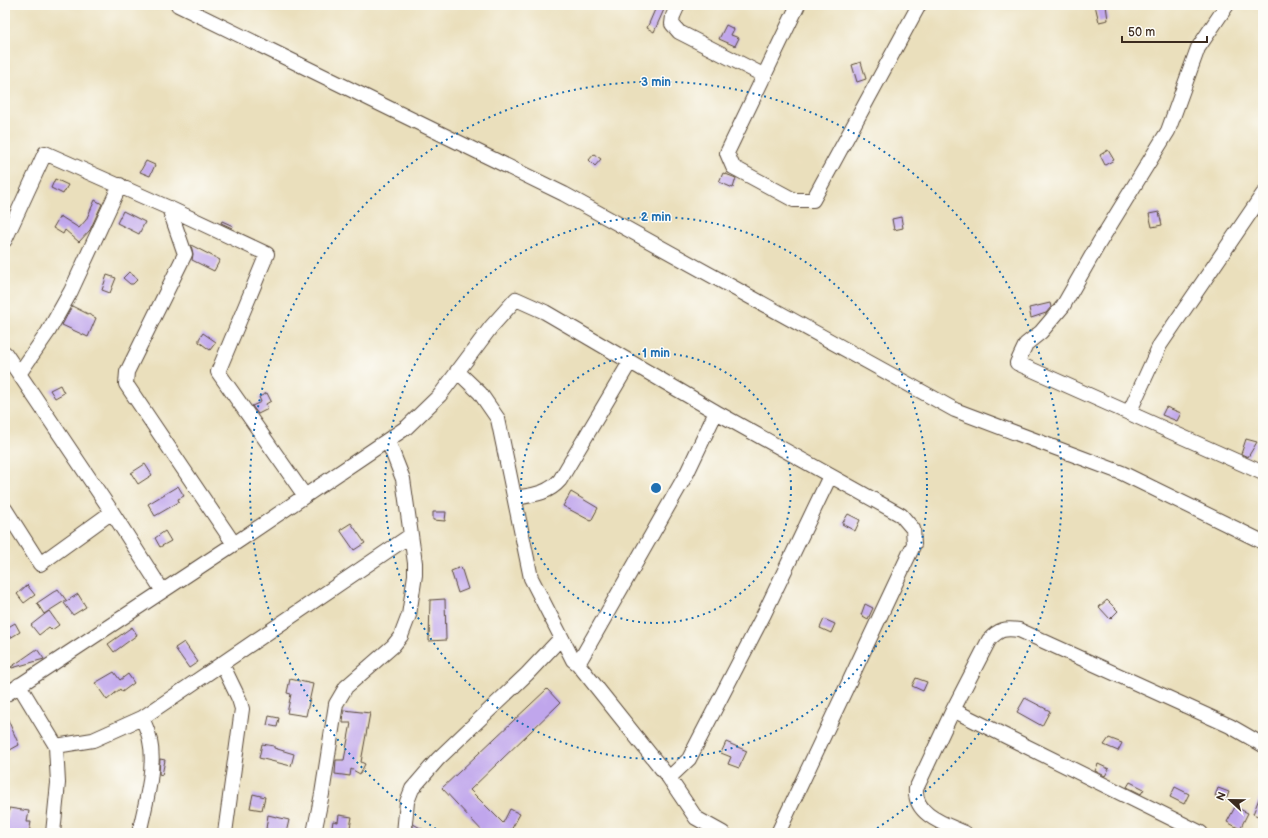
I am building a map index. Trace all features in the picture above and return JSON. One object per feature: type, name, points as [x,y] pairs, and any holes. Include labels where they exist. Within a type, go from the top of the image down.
[{"type":"street","points":[[178,5],[564,194],[955,410],[1122,473],[1263,542]]},
{"type":"street","points":[[678,5],[673,16],[672,24],[678,32],[765,76]]},
{"type":"street","points":[[798,5],[727,154],[733,167],[794,200],[813,200],[919,5]]},
{"type":"street","points":[[1227,5],[1198,48],[1168,131],[1063,306],[1041,332],[1026,344],[1017,363],[1263,473]]},
{"type":"street","points":[[5,240],[45,153],[120,185],[267,254],[218,372],[305,496]]},
{"type":"street","points":[[18,374],[48,332],[71,291],[88,258],[120,185]]},
{"type":"street","points":[[1129,412],[1160,345],[1263,194]]},
{"type":"street","points":[[169,208],[185,254],[127,372],[126,384],[234,544]]},
{"type":"street","points":[[5,695],[162,590],[234,544],[407,427],[428,409],[491,327],[516,299],[545,312],[716,412],[901,515],[913,529],[914,544],[778,833]]},
{"type":"street","points":[[5,353],[112,512],[162,590]]},
{"type":"street","points":[[516,498],[554,488],[630,362]]},
{"type":"street","points":[[457,371],[480,393],[498,419],[516,498],[531,578],[573,660],[578,664],[669,778],[696,818],[723,833]]},
{"type":"street","points":[[578,664],[687,473],[716,412]]},
{"type":"street","points":[[314,833],[322,794],[336,704],[340,694],[393,646],[406,626],[415,576],[403,479],[388,441]]},
{"type":"street","points":[[669,778],[690,758],[764,614],[830,476]]},
{"type":"street","points":[[5,509],[40,564],[112,512]]},
{"type":"street","points":[[56,746],[93,740],[142,718],[411,535]]},
{"type":"street","points":[[964,833],[934,818],[922,809],[917,804],[916,789],[953,710],[989,640],[997,631],[1008,628],[1019,630],[1223,722],[1263,745]]},
{"type":"street","points":[[404,833],[406,802],[412,789],[438,759],[527,674],[561,638]]},
{"type":"street","points":[[222,664],[239,699],[242,709],[225,833]]},
{"type":"street","points":[[19,685],[56,746],[58,783],[53,833]]},
{"type":"street","points":[[953,710],[1201,833]]},
{"type":"street","points":[[139,833],[145,804],[152,754],[151,742],[142,718]]},
{"type":"building","points":[[657,5],[666,5],[654,32],[647,28]]},
{"type":"building","points":[[1095,5],[1106,5],[1108,20],[1099,22]]},
{"type":"building","points":[[726,25],[734,29],[731,35],[739,38],[735,46],[719,39]]},
{"type":"building","points":[[861,62],[866,79],[857,82],[852,65]]},
{"type":"building","points":[[1108,150],[1114,160],[1105,165],[1100,155]]},
{"type":"building","points":[[594,154],[601,159],[595,166],[589,160]]},
{"type":"building","points":[[146,161],[155,165],[150,176],[140,172]]},
{"type":"building","points":[[723,173],[736,178],[733,188],[719,182]]},
{"type":"building","points":[[55,179],[68,185],[63,194],[51,188]]},
{"type":"building","points":[[95,200],[102,204],[90,230],[79,242],[65,230],[63,234],[53,228],[60,216],[79,228],[86,220]]},
{"type":"building","points":[[123,211],[145,222],[139,234],[117,223]]},
{"type":"building","points":[[1159,212],[1162,225],[1152,227],[1149,214]]},
{"type":"building","points":[[901,217],[903,228],[894,230],[892,219]]},
{"type":"building","points":[[222,221],[233,226],[232,228],[221,223]]},
{"type":"building","points":[[191,245],[220,260],[214,271],[192,260],[193,254]]},
{"type":"building","points":[[129,272],[138,279],[133,284],[130,284],[123,278]]},
{"type":"building","points":[[107,275],[116,278],[110,293],[102,290]]},
{"type":"building","points":[[1050,303],[1051,307],[1046,313],[1031,318],[1029,308]]},
{"type":"building","points":[[72,306],[96,318],[88,337],[62,325]]},
{"type":"building","points":[[203,333],[216,342],[210,350],[199,342],[199,339]]},
{"type":"building","points":[[60,385],[64,393],[55,398],[50,390]]},
{"type":"building","points":[[267,393],[271,401],[266,404],[268,409],[258,414],[252,406],[261,402],[259,397]]},
{"type":"building","points":[[1166,407],[1181,413],[1177,421],[1162,415]]},
{"type":"building","points":[[1246,439],[1257,442],[1248,457],[1241,454]]},
{"type":"building","points":[[145,464],[152,475],[138,484],[131,473]]},
{"type":"building","points":[[178,486],[184,496],[178,499],[179,502],[155,516],[148,504]]},
{"type":"building","points":[[571,492],[598,508],[591,521],[563,506]]},
{"type":"building","points":[[433,512],[446,512],[445,521],[433,520]]},
{"type":"building","points":[[848,514],[860,520],[855,531],[842,524]]},
{"type":"building","points":[[351,523],[365,543],[354,550],[340,530]]},
{"type":"building","points":[[165,531],[171,541],[160,547],[155,538]]},
{"type":"building","points":[[461,567],[468,589],[458,593],[451,571]]},
{"type":"building","points":[[27,585],[35,595],[24,603],[17,594]]},
{"type":"building","points":[[58,589],[66,600],[44,614],[37,603]]},
{"type":"building","points":[[78,594],[86,607],[73,615],[64,603]]},
{"type":"building","points":[[445,599],[446,640],[429,641],[430,600]]},
{"type":"building","points":[[1107,600],[1118,611],[1110,619],[1099,607]]},
{"type":"building","points":[[865,604],[873,608],[868,619],[861,615]]},
{"type":"building","points":[[49,611],[59,625],[52,630],[49,627],[39,635],[31,625]]},
{"type":"building","points":[[824,619],[835,624],[831,633],[820,628]]},
{"type":"building","points":[[15,623],[20,632],[10,638],[5,629]]},
{"type":"building","points":[[132,627],[137,635],[114,652],[108,644]]},
{"type":"building","points":[[184,642],[198,662],[189,668],[175,648]]},
{"type":"building","points":[[37,649],[44,659],[12,668],[11,667]]},
{"type":"building","points":[[114,672],[120,680],[128,674],[134,683],[122,692],[120,689],[107,700],[95,683]]},
{"type":"building","points":[[916,678],[927,682],[923,691],[912,686]]},
{"type":"building","points":[[290,679],[313,684],[306,716],[287,713],[291,694],[287,693]]},
{"type":"building","points":[[547,689],[560,703],[470,790],[503,823],[510,809],[520,814],[510,832],[512,833],[484,833],[442,788]]},
{"type":"building","points":[[1025,698],[1050,711],[1042,726],[1017,712]]},
{"type":"building","points":[[344,710],[370,713],[361,762],[365,764],[360,774],[351,769],[350,776],[335,774],[336,760],[344,760],[351,723],[343,723]]},
{"type":"building","points":[[5,713],[19,745],[10,750],[5,739]]},
{"type":"building","points":[[269,716],[279,718],[277,727],[267,725]]},
{"type":"building","points":[[1109,738],[1122,743],[1118,751],[1104,745]]},
{"type":"building","points":[[726,742],[747,751],[739,768],[728,764],[731,757],[721,753]]},
{"type":"building","points":[[262,744],[274,746],[274,748],[294,754],[291,766],[259,758]]},
{"type":"building","points":[[160,759],[165,760],[162,775],[159,774]]},
{"type":"building","points":[[1098,764],[1109,769],[1105,776],[1095,771]]},
{"type":"building","points":[[1130,782],[1144,789],[1141,794],[1127,787]]},
{"type":"building","points":[[1175,787],[1189,794],[1184,804],[1170,797]]},
{"type":"building","points":[[1218,788],[1229,792],[1226,800],[1215,796]]},
{"type":"building","points":[[1263,791],[1263,818],[1253,814]]},
{"type":"building","points":[[253,794],[265,797],[262,810],[250,808]]},
{"type":"building","points":[[1235,807],[1248,813],[1240,829],[1227,822]]},
{"type":"building","points":[[9,808],[29,811],[27,822],[31,822],[29,833],[5,832],[5,818],[8,819]]},
{"type":"building","points":[[268,815],[289,820],[286,833],[266,829]]},
{"type":"building","points":[[339,815],[352,817],[349,833],[331,833],[333,821],[338,822]]},
{"type":"building","points":[[413,824],[430,833],[413,833]]}]
